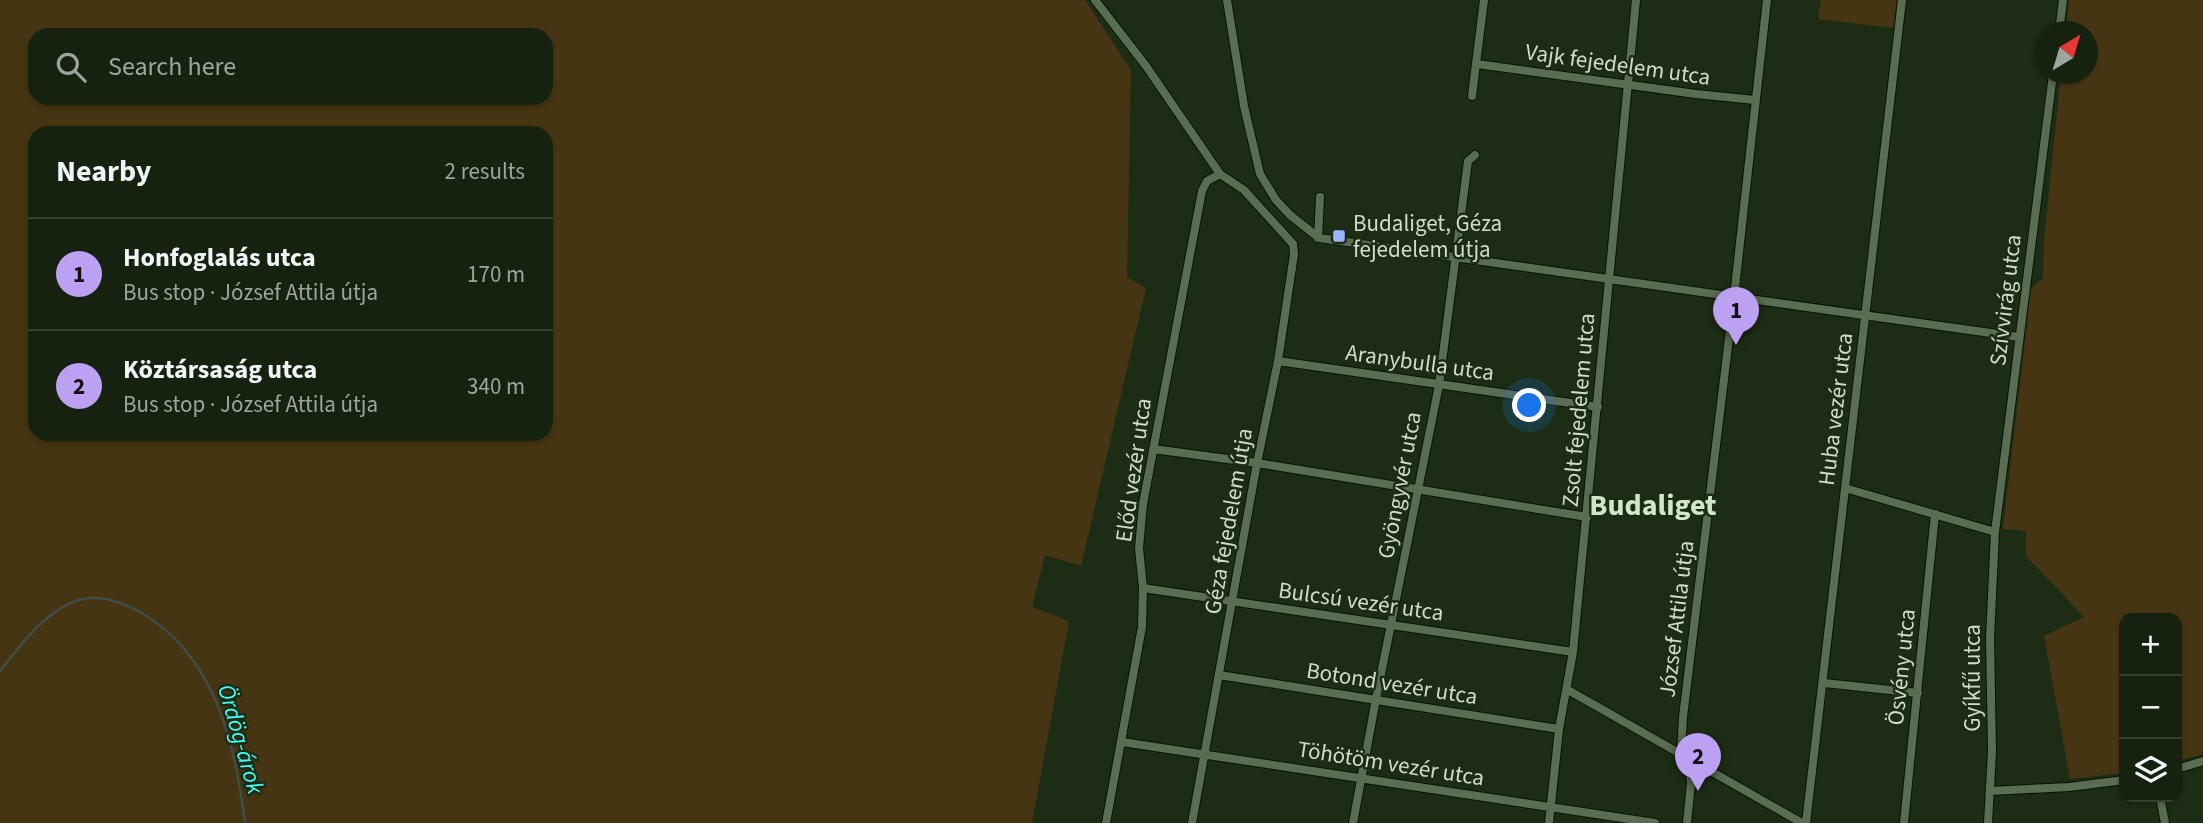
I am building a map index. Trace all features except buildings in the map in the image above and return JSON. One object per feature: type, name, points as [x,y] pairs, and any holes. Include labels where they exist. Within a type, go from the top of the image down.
[{"type":"street","points":[[1095,0],[1146,66],[1164,96],[1220,174],[1244,190],[1293,244],[1307,231]]},
{"type":"street","points":[[1227,0],[1244,106],[1260,174],[1276,200],[1307,231],[1318,238],[2020,337]]},
{"type":"street","points":[[1472,96],[1484,0]]},
{"type":"street","name":"Zsolt fejedelem utca","points":[[1549,823],[1559,729],[1573,652],[1636,0]]},
{"type":"street","name":"József Attila útja","points":[[1687,823],[1691,783],[1689,766],[1681,754],[1683,717],[1767,0]]},
{"type":"street","name":"Huba vezér utca","points":[[1804,823],[1824,683],[1902,0]]},
{"type":"street","points":[[2060,21],[2063,0]]},
{"type":"street","name":"Vajk fejedelem utca","points":[[1477,64],[1755,100]]},
{"type":"street","name":"Szívvirág utca","points":[[1995,532],[2052,84]]},
{"type":"street","name":"Gyöngyvér utca","points":[[1353,823],[1439,385],[1468,161],[1475,155]]},
{"type":"street","name":"Előd vezér utca","points":[[1107,823],[1142,627],[1143,588],[1139,548],[1143,504],[1202,191],[1207,181],[1220,174]]},
{"type":"street","points":[[1318,238],[1320,197]]},
{"type":"street","name":"Géza fejedelem útja","points":[[1192,823],[1278,360],[1294,254],[1293,244]]},
{"type":"street","name":"Aranybulla utca","points":[[1278,360],[1598,407]]},
{"type":"street","points":[[1153,449],[1257,463],[1587,517]]},
{"type":"street","points":[[1845,488],[1995,532]]},
{"type":"street","name":"Ösvény utca","points":[[1904,823],[1935,514]]},
{"type":"street","name":"Gyíkfű utca","points":[[1987,823],[1992,751],[1990,638],[1995,532]]},
{"type":"street","name":"Bulcsú vezér utca","points":[[1143,588],[1573,652]]},
{"type":"street","name":"Botond vezér utca","points":[[1219,675],[1559,729]]},
{"type":"street","points":[[1824,683],[1918,693]]},
{"type":"street","points":[[1568,690],[1804,823]]},
{"type":"street","name":"Töhötöm vezér utca","points":[[1122,741],[1655,823]]},
{"type":"street","points":[[2182,767],[2203,761]]},
{"type":"street","points":[[1990,791],[2069,787],[2119,781]]},
{"type":"street","points":[[2161,802],[2165,823]]},
{"type":"shaded area","points":[[0,0],[1085,0],[1131,70],[1127,277],[1146,288],[1081,566],[1045,555],[1032,607],[1069,621],[1032,823],[0,823]]},
{"type":"shaded area","points":[[1821,0],[1897,0],[1893,28],[1818,19]]},
{"type":"shaded area","points":[[2069,0],[2203,0],[2203,754],[2182,760],[2182,613],[2119,613],[2119,774],[2070,779],[2044,636],[2084,617],[2026,556],[2026,531],[2003,529],[2031,289],[2043,278],[2044,239],[2060,84],[2098,84],[2098,21],[2067,21]]},
{"type":"waterway","name":"Ördög-árok","points":[[0,671],[42,623],[73,602],[99,598],[140,612],[166,630],[187,652],[204,677],[227,732],[245,823]]},
{"type":"place","name":"Budaliget, Géza fejedelem útja","points":[[1339,236]]},
{"type":"place","name":"Honfoglalás utca","points":[[1736,345]]},
{"type":"place","name":"Köztársaság utca","points":[[1698,791]]},
{"type":"district","name":"Budaliget","points":[[1653,505]]}]
